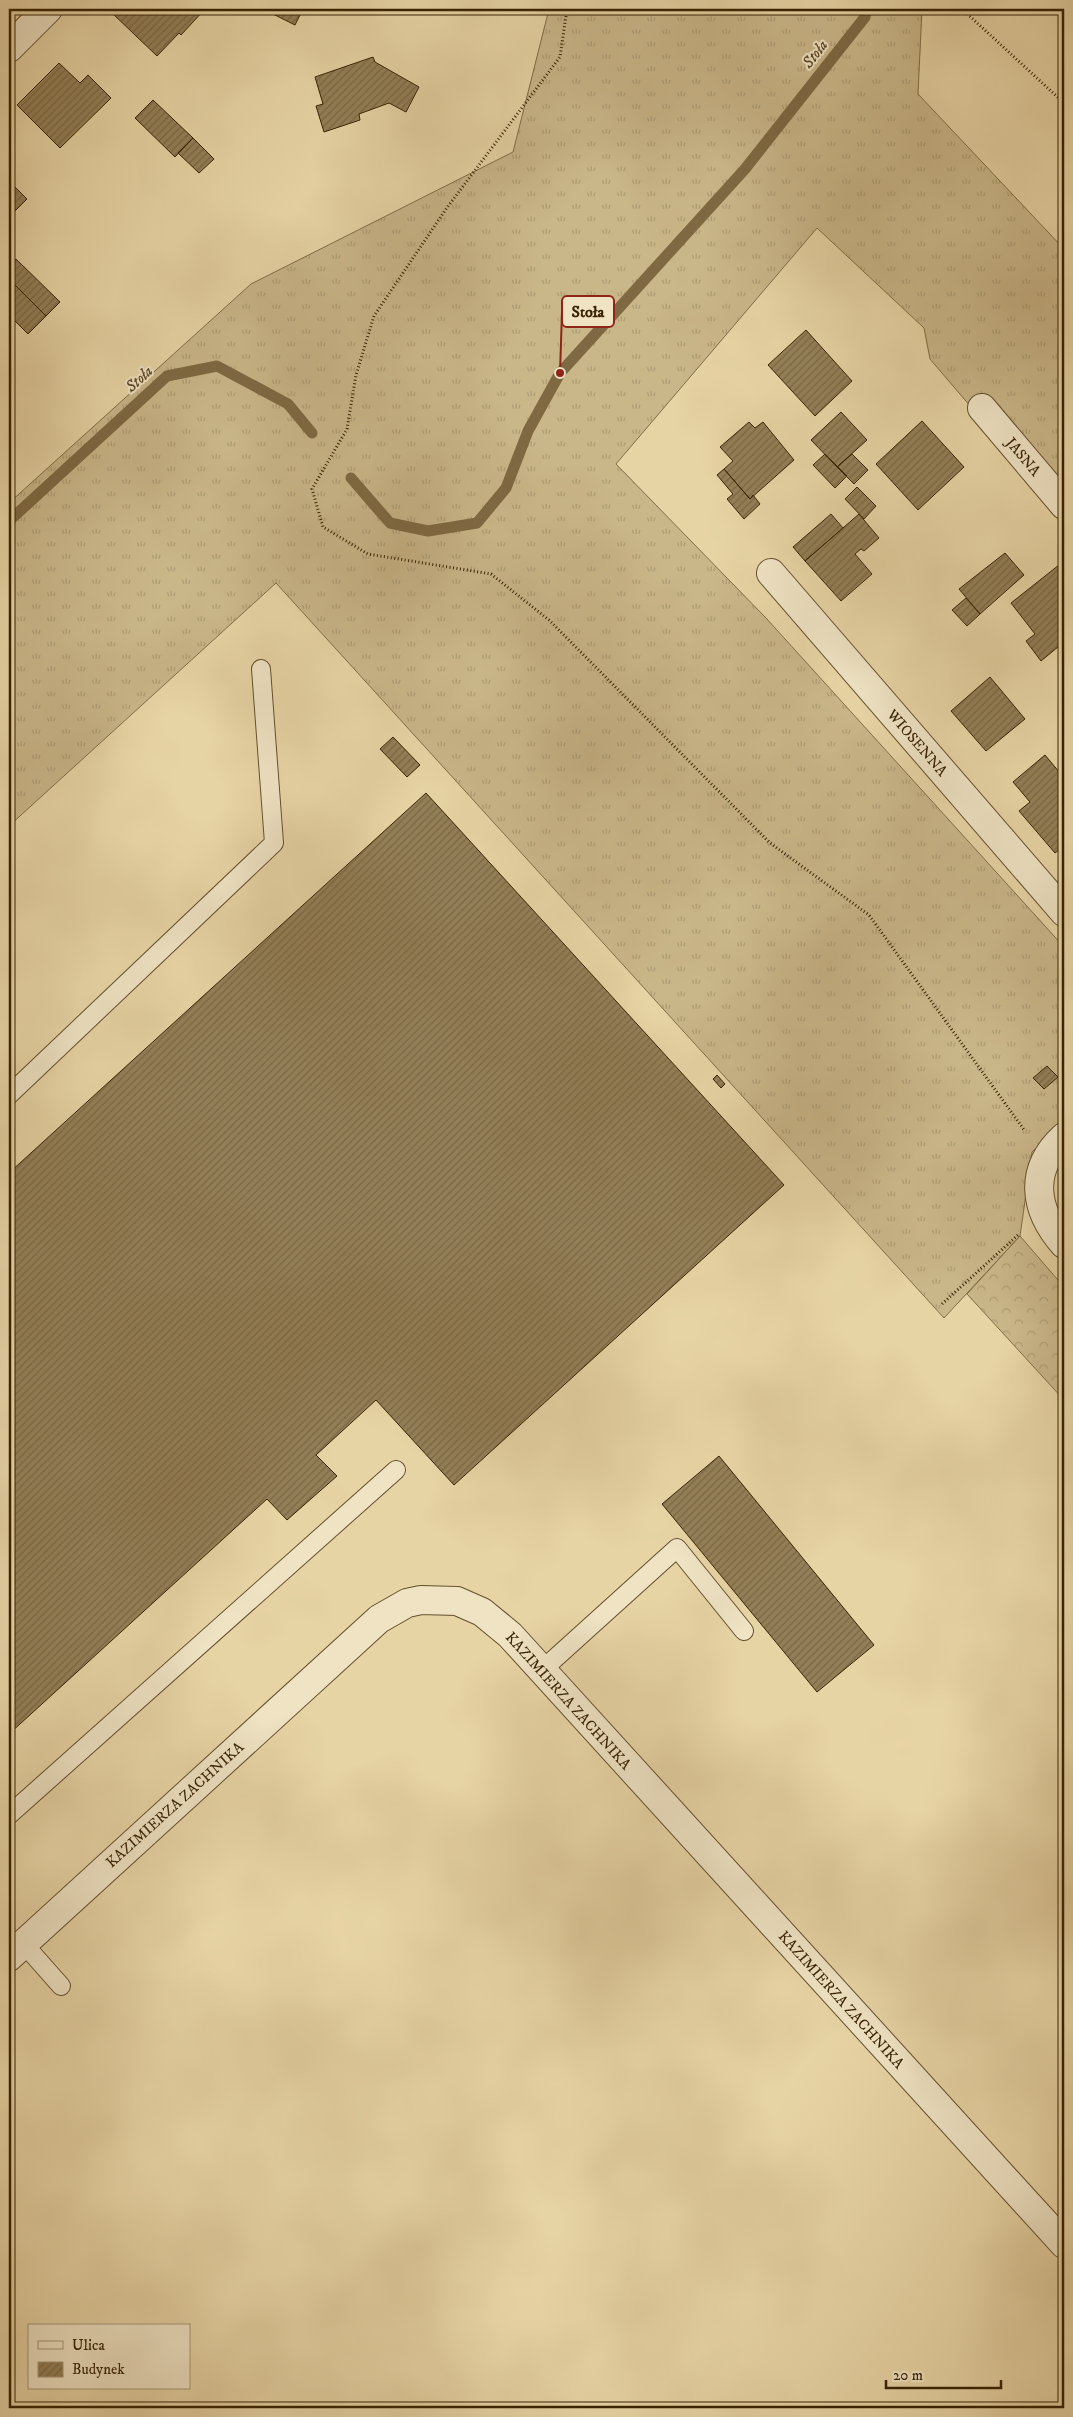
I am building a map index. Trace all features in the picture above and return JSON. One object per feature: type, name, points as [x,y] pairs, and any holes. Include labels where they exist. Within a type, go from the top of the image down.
[{"type":"street","points":[[9,48],[48,9]]},
{"type":"street","name":"JASNA","points":[[982,408],[1064,505]]},
{"type":"street","name":"WIOSENNA","points":[[771,574],[1064,912]]},
{"type":"street","points":[[1064,1137],[1053,1147],[1040,1174],[1039,1199],[1051,1229],[1064,1244]]},
{"type":"street","name":"KAZIMIERZA ZACHNIKA","points":[[16,1950],[379,1619],[407,1603],[421,1600],[450,1600],[482,1612],[510,1636],[1064,2244]]},
{"type":"lane","points":[[9,1095],[274,843],[262,669]]},
{"type":"lane","points":[[9,1815],[396,1470]]},
{"type":"lane","points":[[541,1671],[677,1548],[744,1631]]},
{"type":"lane","points":[[16,1950],[61,1986]]},
{"type":"path","points":[[567,9],[560,57],[446,209],[374,316],[356,375],[347,429],[312,489],[323,527],[368,554],[492,574],[549,620],[770,843],[869,915],[1047,1161]]},
{"type":"path","points":[[962,9],[1064,102]]},
{"type":"path","points":[[942,1304],[1044,1212]]},
{"type":"green space","points":[[549,9],[922,9],[918,94],[1064,249],[1064,516],[930,359],[924,328],[817,228],[616,464],[766,618],[1064,947],[1064,1121],[1032,1152],[1020,1236],[944,1318],[276,583],[9,826],[9,503],[251,284],[513,152]]},
{"type":"green space","points":[[1020,1236],[1064,1287],[1064,1400],[967,1294]]},
{"type":"building","points":[[116,9],[205,9],[181,35],[179,33],[157,56],[112,13]]},
{"type":"building","points":[[263,9],[303,9],[295,25]]},
{"type":"building","points":[[373,57],[375,62],[419,87],[406,112],[389,103],[359,114],[360,120],[324,132],[316,106],[323,104],[315,77]]},
{"type":"building","points":[[59,63],[80,83],[88,75],[111,98],[60,148],[17,105]]},
{"type":"building","points":[[153,100],[193,138],[175,157],[135,118]]},
{"type":"building","points":[[193,138],[214,159],[199,173],[178,153]]},
{"type":"building","points":[[9,181],[27,199],[9,217]]},
{"type":"building","points":[[16,259],[60,302],[46,316],[9,279],[9,268]]},
{"type":"building","points":[[9,279],[46,316],[28,334],[9,315]]},
{"type":"building","points":[[806,330],[852,381],[815,416],[768,365]]},
{"type":"building","points":[[841,412],[867,440],[837,467],[811,440]]},
{"type":"building","points":[[922,421],[964,467],[918,510],[876,464]]},
{"type":"building","points":[[749,422],[755,428],[763,422],[794,460],[750,499],[724,469],[733,461],[720,447]]},
{"type":"building","points":[[825,454],[847,476],[835,488],[813,465]]},
{"type":"building","points":[[852,454],[868,470],[854,484],[837,467]]},
{"type":"building","points":[[724,469],[750,499],[753,495],[760,504],[744,519],[727,499],[733,494],[717,475]]},
{"type":"building","points":[[857,487],[876,506],[864,519],[845,499]]},
{"type":"building","points":[[831,514],[843,528],[805,561],[793,547]]},
{"type":"building","points":[[859,514],[879,538],[864,551],[861,549],[855,554],[872,574],[841,601],[805,561]]},
{"type":"building","points":[[1005,553],[1024,575],[980,614],[959,589]]},
{"type":"building","points":[[1064,561],[1064,642],[1041,661],[1026,641],[1035,634],[1011,603]]},
{"type":"building","points":[[966,598],[980,614],[967,626],[952,610]]},
{"type":"building","points":[[990,677],[1025,719],[986,751],[951,711]]},
{"type":"building","points":[[393,737],[420,765],[407,777],[380,749]]},
{"type":"building","points":[[1045,755],[1060,773],[1064,769],[1064,846],[1055,853],[1019,811],[1030,802],[1013,782]]},
{"type":"building","points":[[426,793],[784,1185],[454,1485],[376,1400],[316,1455],[337,1476],[287,1520],[267,1499],[9,1734],[9,1173]]},
{"type":"building","points":[[1047,1066],[1058,1077],[1044,1089],[1033,1078]]},
{"type":"building","points":[[717,1075],[725,1084],[721,1088],[713,1079]]},
{"type":"building","points":[[719,1456],[874,1645],[817,1692],[662,1504]]},
{"type":"waterway","name":"Stoła","points":[[351,478],[390,523],[428,531],[477,523],[506,488],[528,431],[560,373],[745,169],[865,17],[866,9]]},
{"type":"waterway","name":"Stoła","points":[[9,521],[167,376],[217,366],[288,404],[312,433]]},
{"type":"place","name":"Stoła","points":[[560,373]]}]
